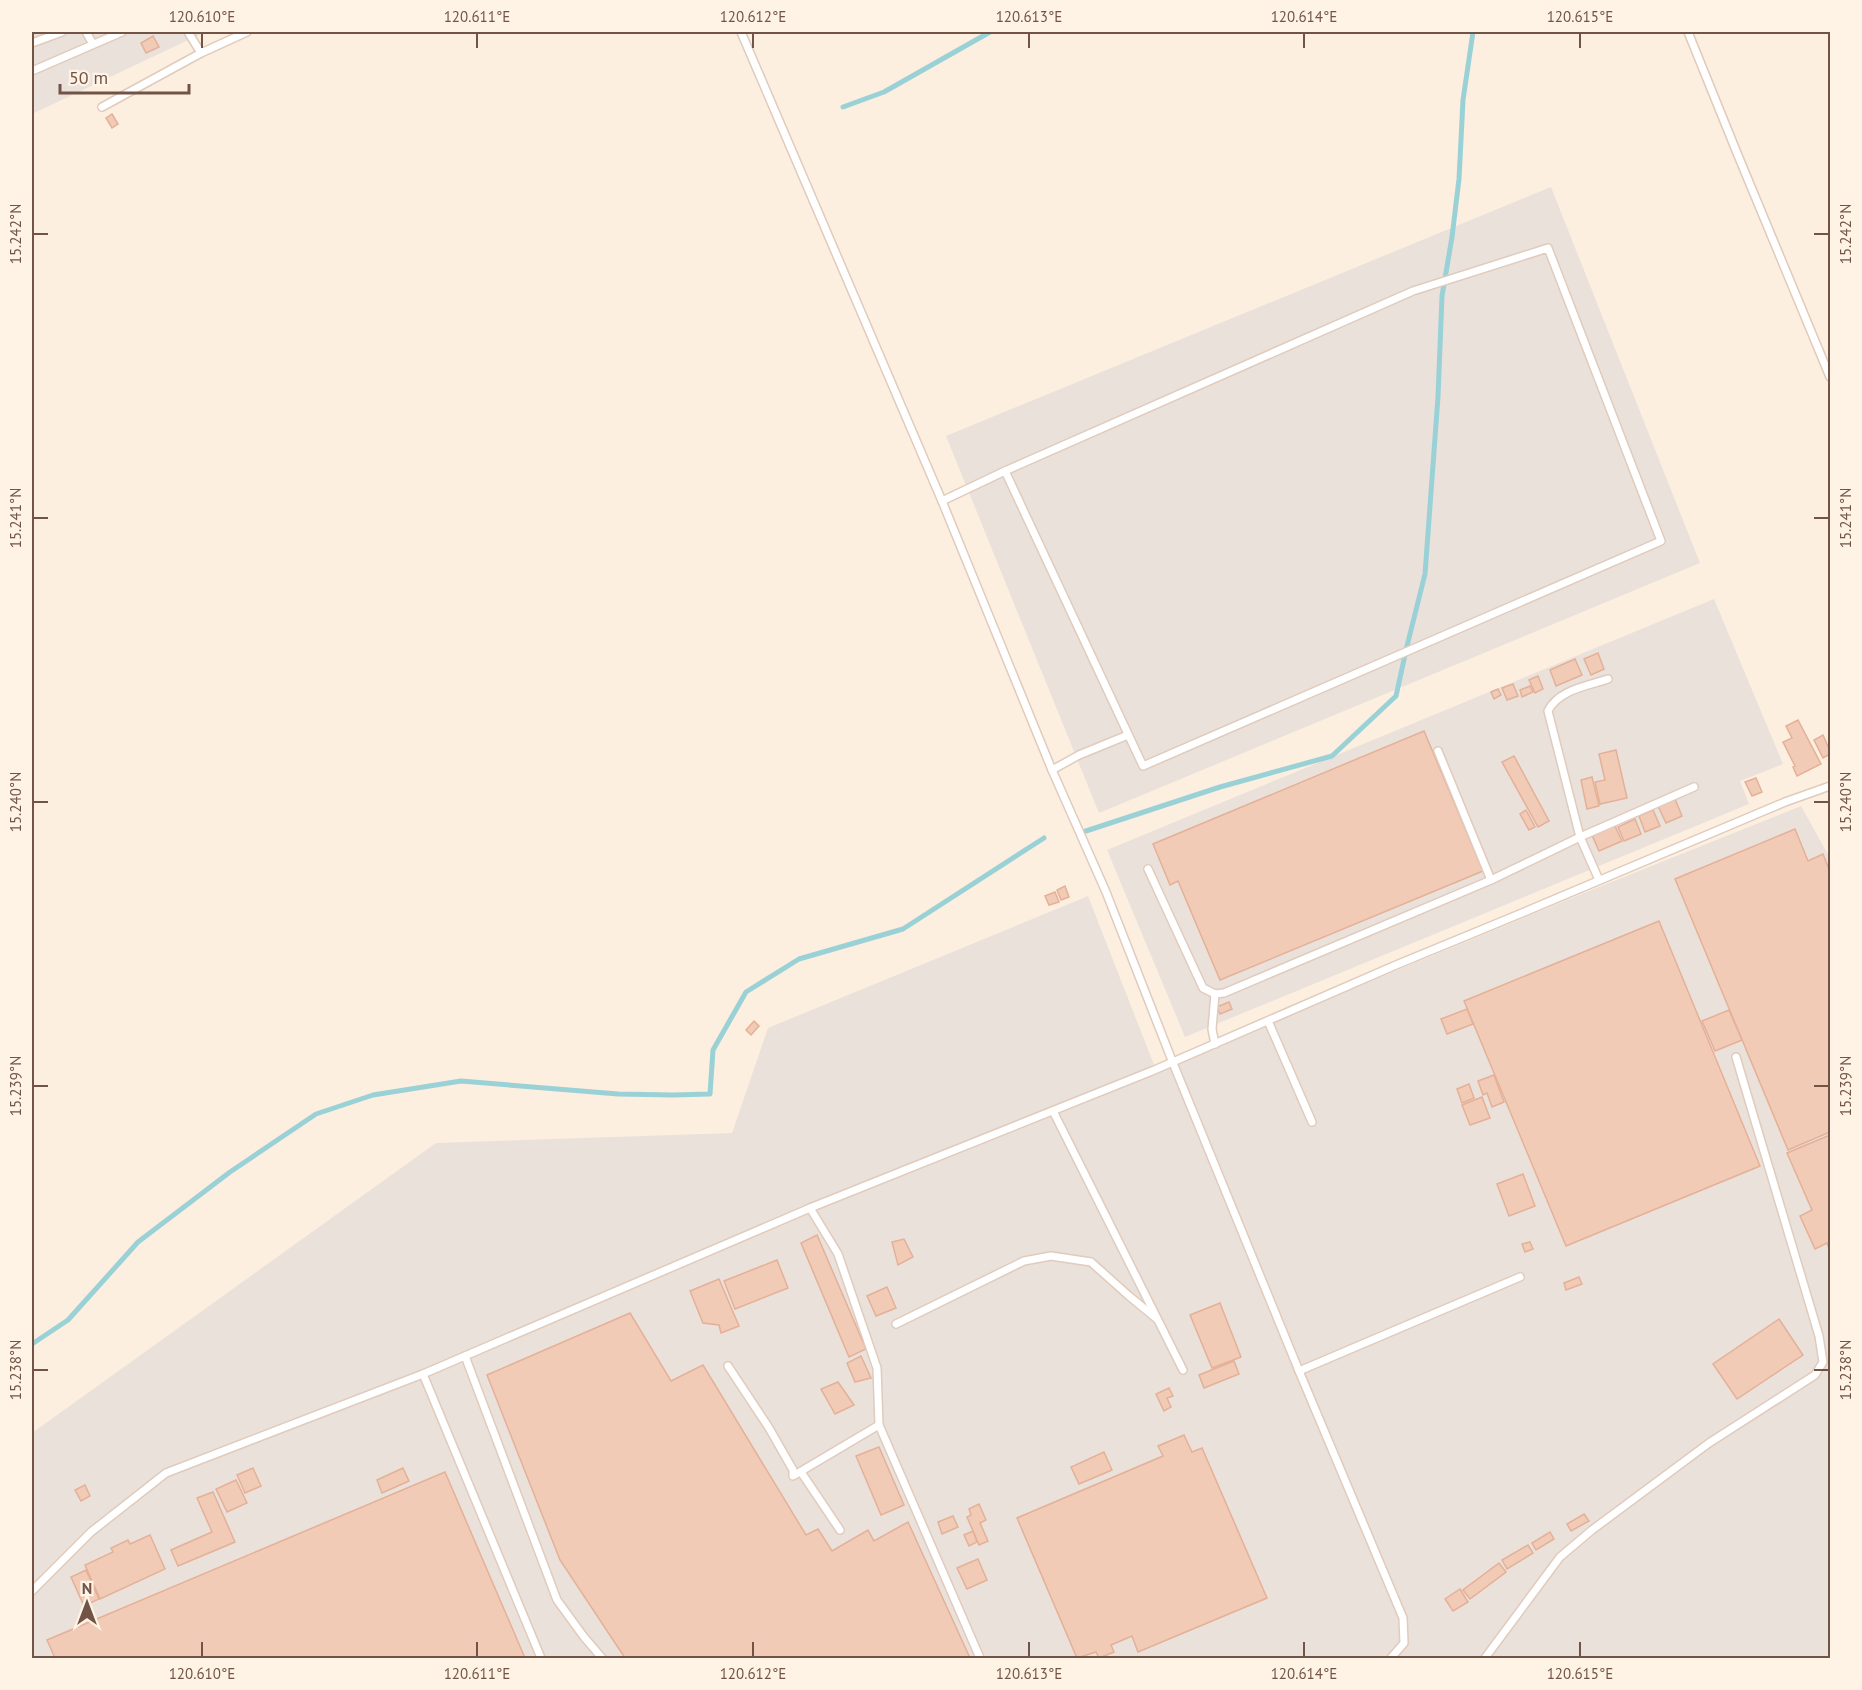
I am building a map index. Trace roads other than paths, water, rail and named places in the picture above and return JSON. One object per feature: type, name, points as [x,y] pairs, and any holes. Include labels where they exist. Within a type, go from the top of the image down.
[{"type":"lane","points":[[32,44],[62,32]]},
{"type":"lane","points":[[86,32],[93,44]]},
{"type":"lane","points":[[32,71],[122,32]]},
{"type":"lane","points":[[188,32],[201,53]]},
{"type":"lane","points":[[102,106],[201,53],[247,32]]},
{"type":"lane","points":[[741,32],[942,501],[1052,770],[1106,892],[1299,1371],[1403,1618],[1404,1643],[1391,1659]]},
{"type":"lane","points":[[1688,32],[1830,377]]},
{"type":"lane","points":[[942,501],[1005,471],[1413,291],[1548,248],[1661,541],[1143,766],[1005,471]]},
{"type":"lane","points":[[1599,880],[1580,837],[1548,711],[1551,703],[1561,695],[1608,679]]},
{"type":"lane","points":[[1052,770],[1079,755],[1128,735]]},
{"type":"lane","points":[[1438,751],[1491,880]]},
{"type":"lane","points":[[32,1591],[91,1532],[166,1473],[423,1374],[810,1208],[1173,1062],[1396,964],[1785,802],[1830,786]]},
{"type":"lane","points":[[1148,869],[1203,988],[1215,994],[1224,993],[1491,880],[1580,837],[1694,787]]},
{"type":"lane","points":[[1215,994],[1212,1029],[1215,1044]]},
{"type":"lane","points":[[1268,1021],[1312,1122]]},
{"type":"lane","points":[[1485,1659],[1560,1557],[1592,1530],[1709,1443],[1815,1375],[1823,1362],[1819,1336],[1736,1057]]},
{"type":"lane","points":[[1053,1111],[1183,1370]]},
{"type":"lane","points":[[810,1208],[838,1254],[877,1368],[879,1425],[980,1659]]},
{"type":"lane","points":[[896,1324],[1024,1261],[1051,1256],[1091,1262],[1158,1319]]},
{"type":"lane","points":[[1299,1371],[1520,1277]]},
{"type":"lane","points":[[465,1356],[556,1600],[603,1659]]},
{"type":"lane","points":[[728,1366],[769,1428],[793,1470],[793,1476],[879,1425]]},
{"type":"lane","points":[[423,1374],[541,1659]]},
{"type":"lane","points":[[801,1473],[840,1530]]},
{"type":"waterway","points":[[843,107],[884,92],[990,32]]},
{"type":"waterway","points":[[1086,831],[1220,787],[1332,756],[1396,696],[1425,574],[1438,397],[1442,296],[1459,179],[1463,100],[1473,32]]},
{"type":"waterway","points":[[32,1344],[68,1320],[138,1242],[230,1172],[316,1114],[373,1095],[461,1081],[618,1094],[710,1094],[713,1050],[746,992],[799,959],[903,929],[1044,838]]}]
